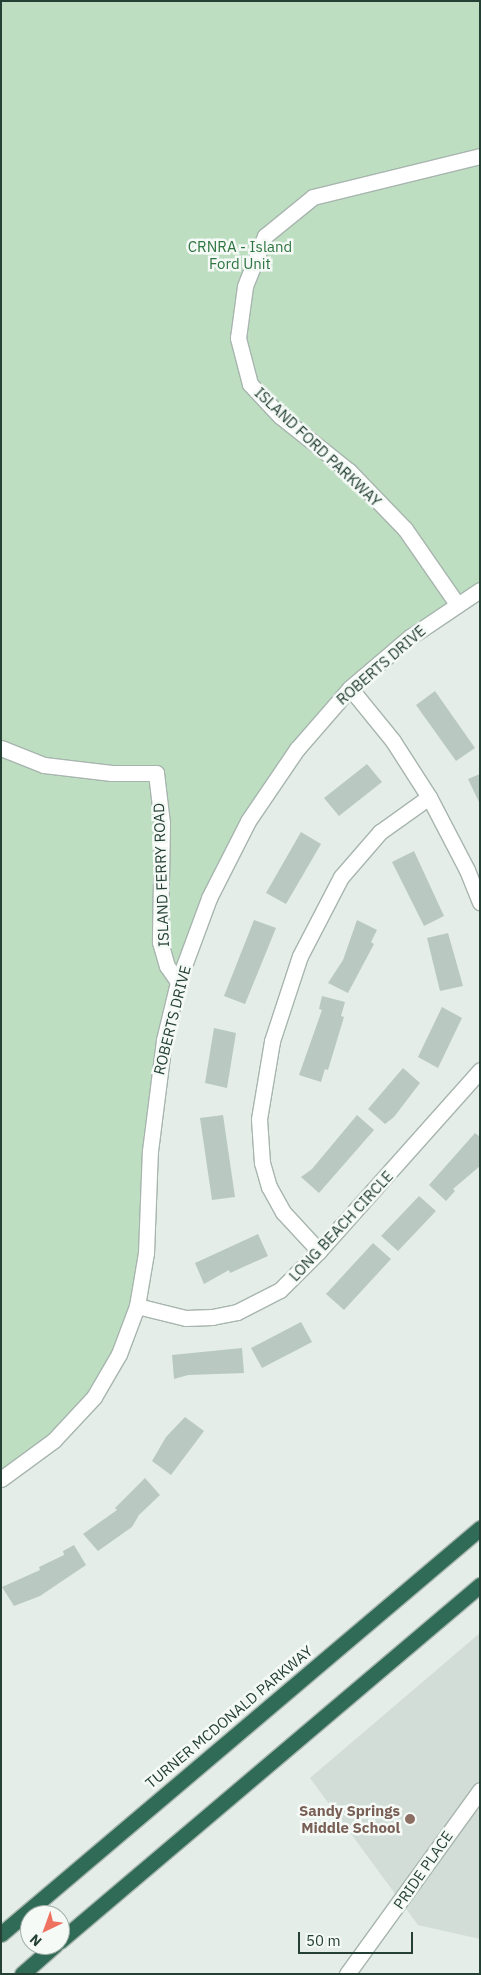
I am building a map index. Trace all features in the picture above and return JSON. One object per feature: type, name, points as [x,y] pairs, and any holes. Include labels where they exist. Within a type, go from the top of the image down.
[{"type":"highway","name":"TURNER MCDONALD PARKWAY","points":[[1,1934],[480,1528]]},
{"type":"highway","points":[[70,1933],[480,1585]]},
{"type":"highway","points":[[22,1974],[44,1955]]},
{"type":"street","name":"ISLAND FORD PARKWAY","points":[[457,604],[405,529],[349,471],[280,416],[250,384],[238,338],[245,286],[265,236],[313,197],[480,156]]},
{"type":"street","name":"ROBERTS DRIVE","points":[[1,1479],[54,1440],[94,1397],[119,1354],[137,1306],[146,1253],[155,1089],[178,982],[209,898],[248,821],[297,749],[350,688],[410,637],[480,590]]},
{"type":"street","points":[[350,688],[393,741],[429,797],[467,870],[480,903]]},
{"type":"street","name":"ISLAND FERRY ROAD","points":[[1,748],[44,765],[112,773],[156,773],[162,823],[160,942],[167,966],[178,982]]},
{"type":"street","points":[[320,1251],[282,1212],[269,1187],[262,1163],[259,1119],[272,1041],[300,956],[341,876],[380,832],[429,797]]},
{"type":"street","name":"LONG BEACH CIRCLE","points":[[137,1306],[186,1318],[237,1312],[280,1290],[320,1251],[480,1070]]},
{"type":"street","name":"PRIDE PLACE","points":[[347,1974],[477,1799]]},
{"type":"shaded area","name":"Sandy Springs Middle School","points":[[480,1633],[480,1939],[418,1925],[310,1778]]},
{"type":"green space","name":"CRNRA - Island Ford Unit","points":[[1,1],[480,1],[480,586],[383,656],[297,752],[213,891],[169,1018],[133,1321],[73,1418],[1,1482]]},
{"type":"building","points":[[435,691],[475,748],[456,761],[416,705]]},
{"type":"building","points":[[367,764],[382,782],[339,816],[324,798]]},
{"type":"building","points":[[480,774],[480,804],[468,779]]},
{"type":"building","points":[[301,832],[321,844],[286,904],[266,893]]},
{"type":"building","points":[[414,851],[444,916],[424,926],[392,862]]},
{"type":"building","points":[[254,920],[276,928],[245,1004],[224,996]]},
{"type":"building","points":[[357,920],[377,930],[371,942],[374,944],[348,993],[328,983],[343,960]]},
{"type":"building","points":[[448,933],[463,986],[440,991],[427,938]]},
{"type":"building","points":[[322,996],[345,1002],[341,1016],[344,1017],[328,1070],[325,1069],[321,1082],[299,1075],[322,1010],[319,1009]]},
{"type":"building","points":[[442,1007],[462,1018],[438,1068],[418,1057]]},
{"type":"building","points":[[214,1028],[236,1033],[227,1088],[205,1083]]},
{"type":"building","points":[[403,1068],[420,1083],[394,1117],[385,1124],[368,1109]]},
{"type":"building","points":[[223,1115],[235,1197],[212,1200],[200,1118]]},
{"type":"building","points":[[357,1115],[374,1130],[319,1193],[301,1177],[312,1169]]},
{"type":"building","points":[[475,1133],[480,1137],[480,1166],[453,1189],[455,1191],[446,1201],[429,1185]]},
{"type":"building","points":[[419,1196],[436,1211],[398,1251],[381,1236]]},
{"type":"building","points":[[258,1234],[268,1256],[230,1273],[229,1270],[204,1284],[195,1263]]},
{"type":"building","points":[[373,1243],[391,1259],[344,1310],[326,1294]]},
{"type":"building","points":[[301,1322],[312,1342],[262,1368],[251,1348]]},
{"type":"building","points":[[242,1348],[244,1373],[188,1375],[174,1379],[172,1355]]},
{"type":"building","points":[[185,1417],[204,1431],[171,1475],[152,1461],[166,1437]]},
{"type":"building","points":[[145,1478],[160,1495],[139,1515],[132,1527],[98,1551],[83,1534],[117,1510],[115,1508]]},
{"type":"building","points":[[74,1545],[86,1565],[40,1596],[14,1606],[2,1587],[40,1570],[39,1567],[64,1555],[63,1551]]},
{"type":"place","name":"Sandy Springs Middle School","points":[[410,1819]]}]
